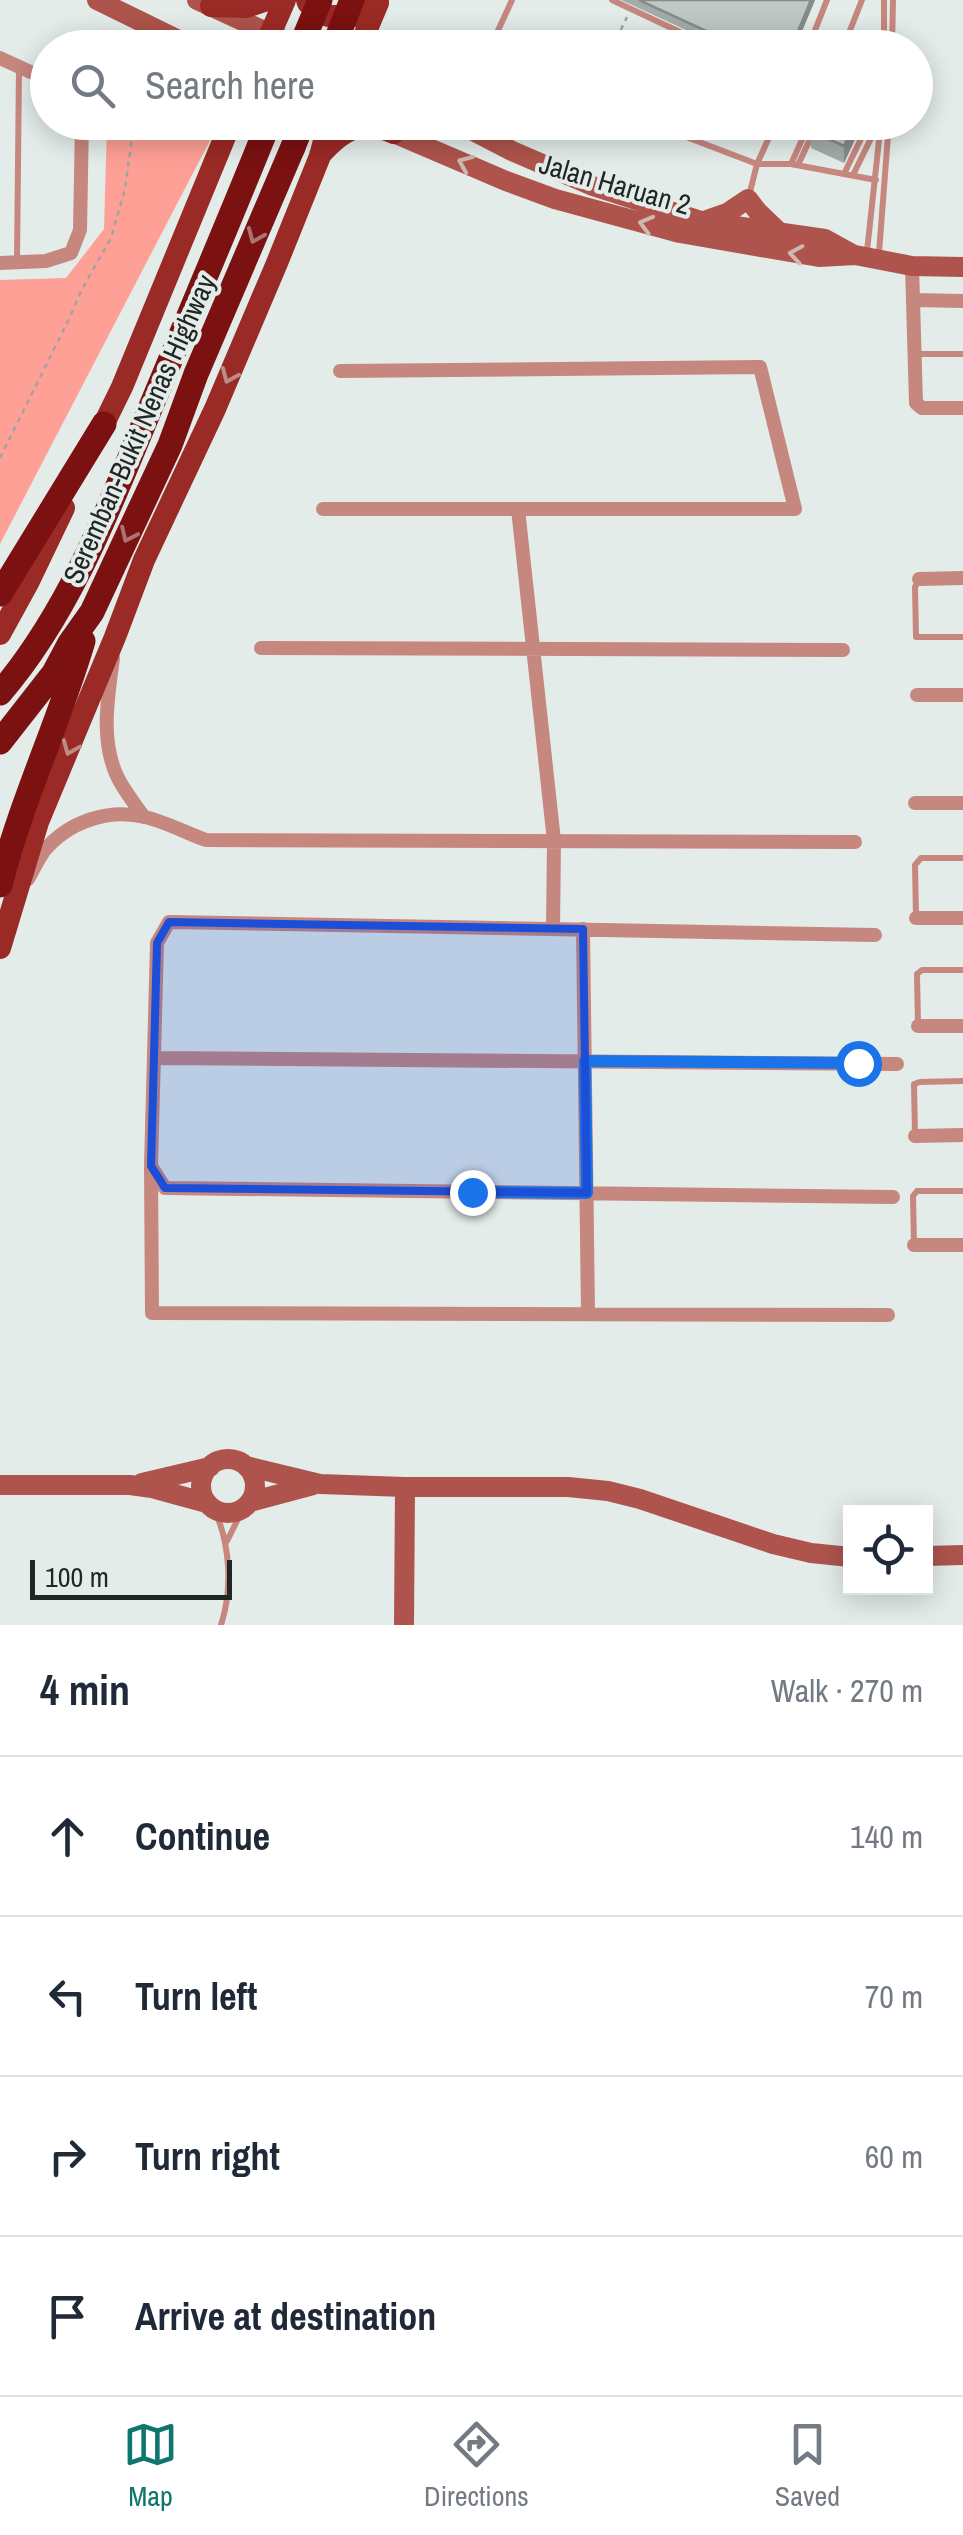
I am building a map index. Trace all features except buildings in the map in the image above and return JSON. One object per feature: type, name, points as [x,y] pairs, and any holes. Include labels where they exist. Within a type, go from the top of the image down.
[{"type":"highway","points":[[308,30],[320,0]]},
{"type":"highway","points":[[340,30],[352,0]]},
{"type":"highway","name":"Seremban-Bukit Nenas Highway","points":[[2,691],[38,644],[64,599],[124,471],[256,140]]},
{"type":"highway","name":"Seremban-Bukit Nenas Highway","points":[[0,742],[26,712],[92,612],[170,446],[293,140]]},
{"type":"highway","points":[[0,594],[104,424]]},
{"type":"highway","points":[[7,895],[18,823],[70,686],[92,612]]},
{"type":"main road","points":[[204,3],[246,7],[267,0]]},
{"type":"main road","points":[[272,30],[285,0]]},
{"type":"main road","points":[[307,0],[328,16],[359,16],[379,0]]},
{"type":"main road","points":[[366,30],[379,0]]},
{"type":"main road","points":[[377,30],[379,0]]},
{"type":"main road","points":[[0,634],[122,387],[223,140]]},
{"type":"main road","points":[[311,140],[320,156]]},
{"type":"main road","points":[[0,948],[7,895],[144,560],[215,409],[325,140]]},
{"type":"main road","points":[[320,156],[333,140]]},
{"type":"street","points":[[98,0],[159,30]]},
{"type":"street","points":[[204,3],[251,30]]},
{"type":"street","points":[[0,58],[30,72]]},
{"type":"street","points":[[0,264],[46,260],[70,253],[80,230],[82,140]]},
{"type":"street","name":"Jalan Haruan 2","points":[[411,140],[555,199],[665,230],[740,236],[779,232],[825,239],[867,257]]},
{"type":"street","name":"Jalan Haruan 2","points":[[490,140],[593,186],[740,236],[818,257],[867,257],[912,266],[963,266]]},
{"type":"street","points":[[701,221],[727,213],[748,199],[779,232]]},
{"type":"street","points":[[912,266],[916,403],[922,408],[963,408]]},
{"type":"street","points":[[914,300],[963,300]]},
{"type":"street","points":[[324,509],[795,509],[760,367],[340,371]]},
{"type":"street","points":[[518,509],[554,841],[553,929]]},
{"type":"street","points":[[919,579],[963,578]]},
{"type":"street","points":[[115,637],[106,719],[110,757],[119,780],[144,816]]},
{"type":"street","points":[[262,648],[843,650]]},
{"type":"street","points":[[917,696],[963,695]]},
{"type":"street","points":[[915,802],[963,802]]},
{"type":"street","points":[[7,895],[64,833],[85,821],[110,814],[144,816],[206,840],[855,842]]},
{"type":"street","points":[[916,918],[963,918]]},
{"type":"street","points":[[875,935],[169,922],[157,943],[152,1313],[888,1315]]},
{"type":"street","points":[[583,929],[588,1314]]},
{"type":"street","points":[[918,1026],[963,1026]]},
{"type":"street","points":[[154,1058],[897,1064]]},
{"type":"street","points":[[915,1136],[963,1135]]},
{"type":"street","points":[[151,1166],[166,1188],[893,1197]]},
{"type":"street","points":[[914,1245],[963,1245]]},
{"type":"street","points":[[1,1483],[130,1484],[164,1479],[224,1460],[320,1484],[568,1487],[608,1491],[774,1544],[843,1556]]},
{"type":"street","points":[[246,1466],[255,1487],[247,1504]]},
{"type":"street","points":[[210,1467],[201,1488],[210,1506]]},
{"type":"street","points":[[130,1484],[229,1513],[247,1504],[320,1484]]},
{"type":"street","points":[[404,1625],[405,1487]]},
{"type":"street","points":[[933,1556],[963,1556]]},
{"type":"lane","points":[[498,30],[512,0]]},
{"type":"lane","points":[[612,0],[675,30]]},
{"type":"lane","points":[[815,30],[827,0]]},
{"type":"lane","points":[[850,30],[862,0]]},
{"type":"lane","points":[[884,0],[884,30]]},
{"type":"lane","points":[[892,0],[892,30]]},
{"type":"lane","points":[[16,264],[19,67]]},
{"type":"lane","points":[[695,140],[758,164],[795,165],[876,180]]},
{"type":"lane","points":[[740,236],[758,164],[768,140]]},
{"type":"lane","points":[[795,165],[804,140]]},
{"type":"lane","points":[[795,165],[808,140]]},
{"type":"lane","points":[[848,175],[862,140]]},
{"type":"lane","points":[[848,175],[869,140]]},
{"type":"lane","points":[[867,257],[879,140]]},
{"type":"lane","points":[[867,257],[886,140]]},
{"type":"lane","points":[[916,354],[963,354]]},
{"type":"lane","points":[[919,579],[915,587],[916,637],[963,637]]},
{"type":"lane","points":[[916,918],[915,865],[921,858],[963,858]]},
{"type":"lane","points":[[918,1026],[917,974],[922,970],[963,970]]},
{"type":"lane","points":[[915,1136],[914,1084],[963,1082]]},
{"type":"lane","points":[[914,1245],[913,1196],[917,1191],[963,1191]]},
{"type":"lane","points":[[227,1542],[247,1504]]},
{"type":"lane","points":[[210,1506],[227,1542],[226,1608],[221,1625]]},
{"type":"path","points":[[620,30],[630,9]]},
{"type":"path","points":[[0,458],[81,290],[111,238],[125,189],[132,140]]},
{"type":"highlighted area","points":[[169,922],[583,929],[587,1193],[165,1188],[151,1166],[157,943]]},
{"type":"shaded area","points":[[107,140],[210,140],[0,544],[0,280],[66,278],[104,229]]},
{"type":"route","points":[[472,1192],[587,1193],[585,1061],[858,1063]]}]
